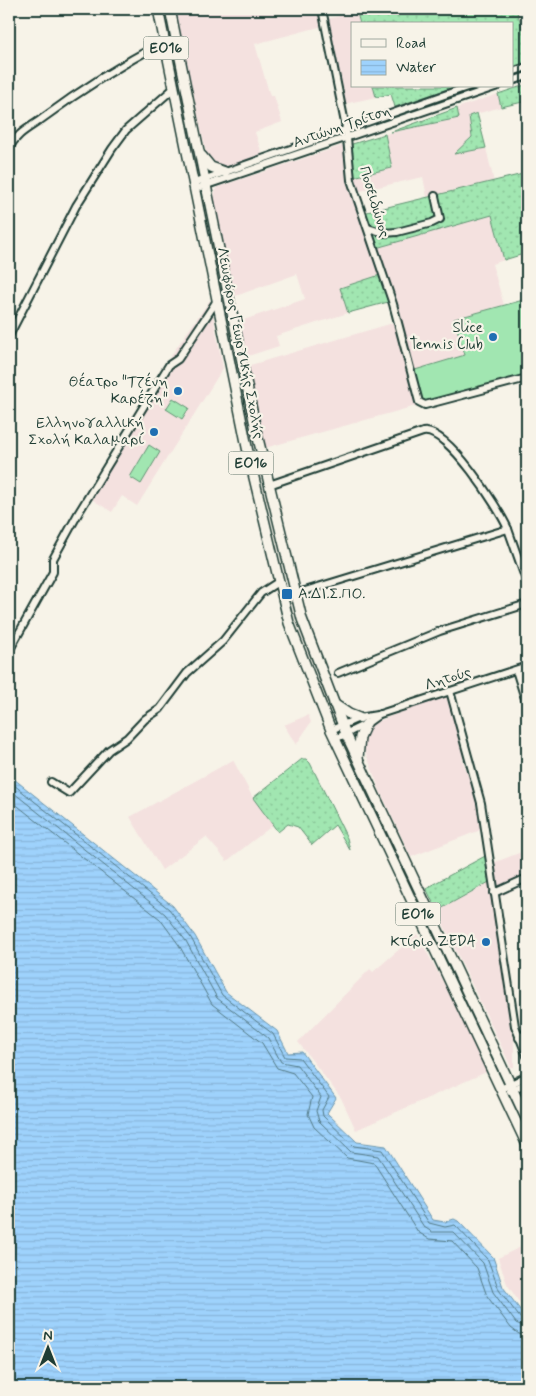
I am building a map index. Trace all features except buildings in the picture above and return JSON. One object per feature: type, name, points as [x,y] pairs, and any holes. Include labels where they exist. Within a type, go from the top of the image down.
[{"type":"main road","name":"ΕΟ16","points":[[158,9],[194,186]]},
{"type":"main road","name":"Λεωφόρος Γεωργικής Σχολής","points":[[170,9],[268,485],[295,594],[309,640],[334,704]]},
{"type":"main road","points":[[200,152],[211,167],[225,172]]},
{"type":"main road","name":"Λεωφόρος Γεωργικής Σχολής","points":[[194,186],[278,582],[294,638],[331,730]]},
{"type":"main road","name":"ΕΟ16","points":[[334,704],[344,730],[527,1118]]},
{"type":"main road","points":[[334,704],[363,721],[358,760]]},
{"type":"main road","name":"ΕΟ16","points":[[331,730],[527,1145]]},
{"type":"main road","points":[[527,1093],[527,1118]]},
{"type":"street","name":"Ποσειδώνος","points":[[322,9],[348,138],[351,180],[368,228],[420,402],[423,405],[527,378]]},
{"type":"street","points":[[9,148],[21,131],[36,124],[73,95],[118,66],[165,41]]},
{"type":"street","points":[[514,71],[527,67]]},
{"type":"street","points":[[514,80],[527,76]]},
{"type":"street","points":[[9,336],[76,206],[112,149],[126,130],[174,88]]},
{"type":"street","name":"Αντώνη Τρίτση","points":[[206,183],[225,172],[464,88]]},
{"type":"street","name":"Αντώνη Τρίτση","points":[[194,186],[348,138],[492,88]]},
{"type":"street","points":[[368,228],[384,233],[432,224],[440,218],[434,196]]},
{"type":"street","points":[[9,651],[53,572],[54,559],[87,497],[169,366],[178,359],[218,299]]},
{"type":"street","points":[[268,485],[423,432],[431,431],[444,440],[487,492],[508,529],[527,583]]},
{"type":"street","points":[[295,594],[508,529]]},
{"type":"street","points":[[51,782],[70,792],[109,750],[128,738],[145,719],[160,709],[188,673],[223,640],[261,593],[278,582]]},
{"type":"street","points":[[338,673],[440,631],[527,604]]},
{"type":"street","points":[[9,657],[9,662]]},
{"type":"street","name":"Λητούς","points":[[335,739],[344,730],[363,721],[527,666]]},
{"type":"street","points":[[516,670],[527,705]]},
{"type":"street","points":[[450,691],[481,803],[494,893],[519,1038],[527,1056]]},
{"type":"street","name":"Λητούς","points":[[331,730],[344,730]]},
{"type":"street","points":[[494,893],[527,878]]},
{"type":"street","points":[[519,1038],[527,1033]]},
{"type":"street","points":[[502,1092],[527,1076]]},
{"type":"street","points":[[511,1087],[527,1083]]},
{"type":"shaded area","points":[[175,9],[319,9],[323,26],[255,44],[270,96],[274,96],[282,122],[255,132],[262,154],[221,170],[208,161]]},
{"type":"shaded area","points":[[339,9],[356,9],[359,22],[351,22],[351,88],[374,88],[376,97],[344,104],[326,19],[340,16]]},
{"type":"shaded area","points":[[498,94],[501,107],[469,116],[472,137],[455,154],[486,148],[494,182],[427,197],[423,177],[356,192],[353,177],[392,168],[385,134],[459,118],[457,108]]},
{"type":"shaded area","points":[[344,145],[348,181],[380,275],[340,288],[348,313],[276,336],[279,346],[245,357],[238,322],[305,299],[297,274],[233,297],[214,197],[215,192],[218,187]]},
{"type":"shaded area","points":[[492,215],[504,260],[492,264],[504,305],[454,319],[465,355],[416,370],[419,405],[265,448],[247,366],[393,323],[407,371],[415,370],[376,248]]},
{"type":"shaded area","name":"Ελληνογαλλική Σχολή Καλαμαρί","points":[[210,300],[223,368],[137,506],[122,496],[112,512],[85,495],[174,351]]},
{"type":"shaded area","points":[[449,693],[466,757],[462,759],[475,794],[483,829],[411,857],[380,791],[362,743],[367,729],[374,723]]},
{"type":"shaded area","points":[[308,715],[311,722],[296,745],[284,725]]},
{"type":"shaded area","points":[[233,760],[253,798],[273,825],[227,861],[206,837],[162,870],[130,817]]},
{"type":"shaded area","points":[[527,850],[527,883],[499,897],[493,863]]},
{"type":"shaded area","points":[[491,881],[514,1034],[514,1067],[511,1067],[437,911]]},
{"type":"shaded area","points":[[417,934],[491,1070],[356,1130],[341,1098],[298,1042],[370,969],[373,972]]},
{"type":"shaded area","points":[[527,1244],[527,1314],[507,1284],[498,1258]]},
{"type":"green space","points":[[356,9],[516,9],[527,41],[527,62],[514,66],[514,22],[359,22]]},
{"type":"green space","points":[[525,85],[527,101],[501,107],[498,94]]},
{"type":"green space","points":[[374,88],[450,88],[395,107],[391,94],[376,97]]},
{"type":"green space","points":[[457,108],[459,118],[391,132]]},
{"type":"green space","points":[[477,113],[486,148],[454,154],[472,137],[469,116]]},
{"type":"green space","points":[[385,134],[392,168],[353,177],[349,145]]},
{"type":"green space","points":[[527,173],[527,253],[504,260],[492,215],[376,248],[363,213]]},
{"type":"green space","points":[[380,275],[388,302],[348,313],[340,288]]},
{"type":"green space","name":"Slice Tennis Club","points":[[527,299],[527,377],[419,405],[414,378],[415,370],[465,355],[454,319]]},
{"type":"green space","points":[[173,398],[189,408],[182,419],[166,409]]},
{"type":"green space","points":[[149,445],[160,452],[141,484],[130,477]]},
{"type":"green space","points":[[302,759],[306,759],[310,763],[347,838],[350,850],[335,825],[312,845],[298,827],[288,824],[278,832],[253,798]]},
{"type":"green space","points":[[487,855],[491,881],[437,911],[426,888]]},
{"type":"water","points":[[9,775],[173,906],[195,936],[226,992],[277,1031],[288,1053],[302,1052],[336,1098],[327,1113],[357,1142],[386,1146],[433,1220],[445,1222],[454,1219],[458,1221],[493,1257],[503,1287],[527,1319],[527,1387],[9,1387]]},
{"type":"place","name":"Slice Tennis Club","points":[[493,337]]},
{"type":"place","name":"Θέατρο \"Τζένη Καρέζη\"","points":[[178,391]]},
{"type":"place","name":"Ελληνογαλλική Σχολή Καλαμαρί","points":[[154,432]]},
{"type":"place","name":"Α.ΔΙ.Σ.ΠΟ.","points":[[287,594]]},
{"type":"place","name":"Κτίριο ZEDA","points":[[486,942]]}]
